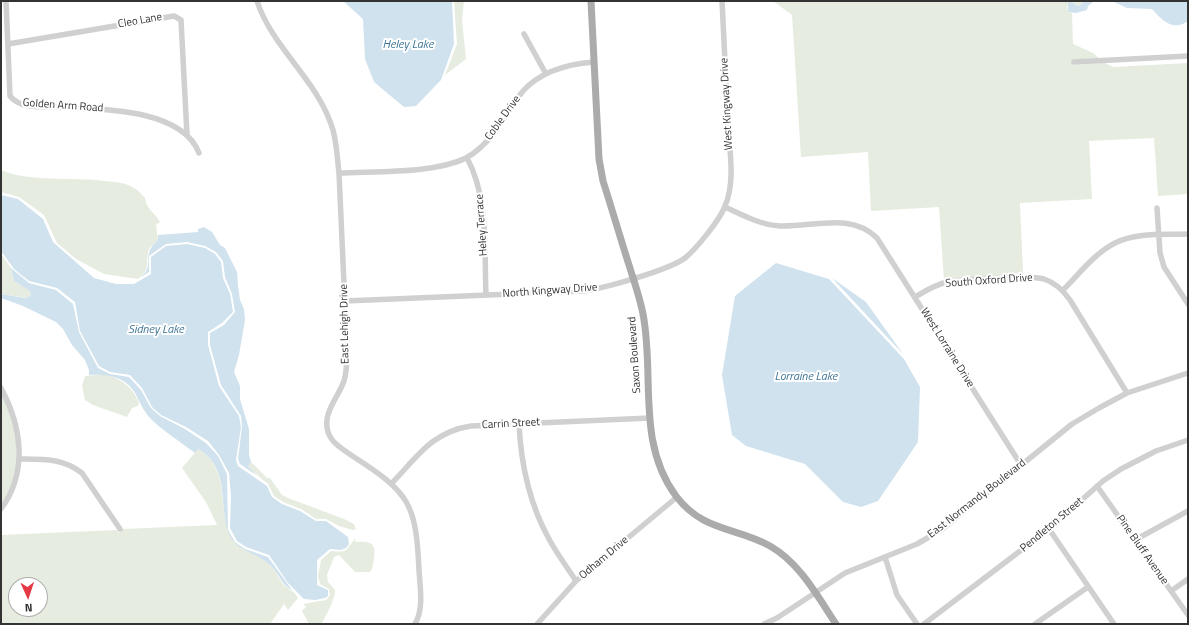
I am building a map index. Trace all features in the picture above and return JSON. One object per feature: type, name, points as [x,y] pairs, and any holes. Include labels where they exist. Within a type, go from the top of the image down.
[{"type":"main road","name":"Saxon Boulevard","points":[[591,1],[598,143],[602,175],[633,278],[644,322],[650,418],[652,439],[657,460],[663,474],[677,497],[693,512],[714,526],[770,546],[782,554],[801,573],[836,624]]},
{"type":"street","name":"Golden Arm Road","points":[[6,1],[10,96],[14,102],[30,106],[114,110],[141,115],[170,124],[187,135],[196,146],[199,153]]},
{"type":"street","name":"East Lehigh Drive","points":[[257,1],[267,26],[310,86],[328,118],[336,146],[339,172],[347,365],[340,392],[328,414],[328,432],[332,441],[341,449],[392,483],[408,504],[414,518],[417,536],[420,600],[418,619],[415,624]]},
{"type":"street","name":"West Kingway Drive","points":[[722,1],[731,179],[725,207]]},
{"type":"street","name":"Cleo Lane","points":[[8,44],[174,16],[180,20],[187,135]]},
{"type":"street","points":[[524,34],[546,74]]},
{"type":"street","points":[[1074,62],[1188,56]]},
{"type":"street","name":"Coble Drive","points":[[339,172],[429,168],[450,164],[467,158],[482,147],[523,91],[546,74],[575,63],[594,62]]},
{"type":"street","name":"Heley Terrace","points":[[467,158],[474,172],[480,195],[486,295]]},
{"type":"street","name":"West Lorraine Drive","points":[[725,207],[768,224],[780,226],[844,222],[864,227],[871,232],[877,238],[1021,465]]},
{"type":"street","name":"North Kingway Drive","points":[[345,301],[588,290],[664,268],[684,258],[704,237],[725,207]]},
{"type":"street","points":[[1158,208],[1158,236],[1164,267],[1188,304]]},
{"type":"street","points":[[1127,394],[1063,290],[1106,248],[1116,242],[1132,238],[1188,234]]},
{"type":"street","name":"South Oxford Drive","points":[[914,297],[934,286],[948,282],[1026,278],[1043,278],[1052,282],[1063,290]]},
{"type":"street","name":"East Normandy Boulevard","points":[[764,624],[777,618],[845,573],[917,544],[941,530],[1072,424],[1099,408],[1127,394],[1188,373]]},
{"type":"street","points":[[1,388],[16,428],[20,459],[17,480],[9,498],[1,509]]},
{"type":"street","name":"Carrin Street","points":[[392,483],[433,440],[454,429],[471,426],[650,418]]},
{"type":"street","points":[[519,424],[524,475],[534,506],[549,540],[576,581]]},
{"type":"street","name":"Pendleton Street","points":[[924,624],[1049,529],[1097,486],[1121,469],[1156,451],[1188,440]]},
{"type":"street","points":[[20,459],[49,459],[74,466],[82,473],[120,529]]},
{"type":"street","name":"Pine Bluff Avenue","points":[[1097,486],[1188,615]]},
{"type":"street","name":"Odham Drive","points":[[537,624],[576,581],[677,497]]},
{"type":"street","points":[[1135,540],[1188,511]]},
{"type":"street","points":[[1049,529],[1114,624]]},
{"type":"street","points":[[885,557],[897,594],[917,624]]},
{"type":"street","points":[[1171,591],[1188,579]]},
{"type":"street","points":[[1035,624],[1088,587]]},
{"type":"shaded area","points":[[454,1],[464,1],[462,20],[466,59],[445,75],[457,44]]},
{"type":"shaded area","points":[[773,1],[1084,1],[1079,6],[1074,3],[1067,6],[1068,12],[1072,13],[1073,44],[1093,53],[1099,58],[1072,60],[1072,65],[1105,63],[1113,67],[1188,63],[1188,194],[1158,196],[1154,138],[1089,141],[1092,199],[1020,203],[1023,273],[944,280],[939,207],[871,211],[868,152],[801,157],[792,15]]},
{"type":"shaded area","points":[[1,170],[12,174],[37,178],[116,182],[127,185],[140,192],[145,198],[149,208],[160,222],[156,225],[158,240],[149,249],[145,272],[138,279],[104,274],[76,259],[57,243],[44,215],[19,197],[1,192]]},
{"type":"shaded area","points":[[1,254],[11,268],[14,281],[30,291],[31,296],[28,298],[1,294]]},
{"type":"shaded area","points":[[107,374],[127,385],[137,397],[139,403],[138,406],[132,408],[127,417],[93,405],[85,400],[82,386],[85,376]]},
{"type":"shaded area","points":[[1,393],[12,420],[15,435],[16,464],[13,479],[1,505]]},
{"type":"shaded area","points":[[198,449],[208,457],[215,467],[219,477],[222,488],[226,524],[233,541],[243,549],[261,558],[273,568],[283,584],[298,598],[288,610],[284,604],[270,624],[1,624],[1,535],[117,530],[119,533],[123,529],[217,525],[206,502],[182,468]]},
{"type":"shaded area","points":[[251,462],[267,478],[270,478],[282,495],[344,519],[354,524],[356,529],[353,530],[339,526],[326,519],[316,519],[301,509],[283,502],[274,496],[268,484],[251,470],[248,466]]},
{"type":"shaded area","points":[[356,538],[355,542],[365,542],[372,544],[373,546],[374,559],[370,572],[355,572],[339,555],[334,557],[327,575],[328,582],[335,590],[332,602],[321,624],[309,624],[302,611],[306,607],[303,604],[326,600],[330,595],[329,589],[320,584],[318,576],[321,560],[331,551],[345,551]]},
{"type":"water","name":"Heley Lake","points":[[343,1],[452,1],[454,44],[441,80],[416,106],[404,107],[374,82],[365,59],[363,19]]},
{"type":"water","points":[[1084,1],[1094,1],[1088,6],[1087,10],[1076,13],[1068,12],[1068,3],[1071,2],[1079,6]]},
{"type":"water","points":[[1112,1],[1188,1],[1188,21],[1183,24],[1173,25],[1164,21],[1152,9],[1127,8]]},
{"type":"water","name":"Sidney Lake","points":[[1,195],[18,199],[43,219],[53,242],[94,278],[116,284],[134,284],[151,274],[151,257],[166,246],[187,244],[205,248],[215,254],[221,262],[223,278],[230,294],[233,312],[222,323],[208,332],[208,345],[219,386],[239,416],[241,427],[236,460],[238,466],[267,486],[272,497],[282,504],[300,511],[316,521],[326,521],[348,537],[349,544],[346,548],[341,550],[330,549],[317,560],[317,585],[328,590],[328,596],[315,600],[304,599],[288,583],[269,555],[246,547],[237,541],[230,528],[231,496],[229,473],[219,455],[208,441],[186,427],[161,415],[152,407],[142,388],[130,375],[110,372],[99,366],[80,331],[75,302],[57,288],[29,281],[14,269],[1,251]]},
{"type":"water","points":[[204,227],[212,232],[220,245],[225,248],[237,272],[240,300],[244,309],[245,320],[239,355],[234,372],[240,386],[240,399],[249,429],[249,455],[251,462],[248,466],[256,475],[240,464],[238,459],[242,427],[241,416],[221,385],[210,345],[210,333],[224,325],[235,312],[232,294],[225,277],[223,261],[216,252],[205,246],[187,242],[166,244],[149,256],[149,272],[141,277],[147,268],[148,264],[149,255],[150,250],[158,240],[158,235],[198,232],[198,229]]},
{"type":"water","name":"Lorraine Lake","points":[[776,263],[829,279],[904,359],[920,387],[918,442],[878,501],[861,507],[843,502],[805,464],[746,446],[732,435],[722,375],[735,296]]},
{"type":"water","points":[[11,268],[29,283],[56,290],[73,304],[79,332],[98,368],[110,374],[129,377],[141,390],[151,408],[160,416],[185,429],[206,443],[218,456],[227,474],[228,530],[235,542],[245,549],[268,557],[292,590],[282,582],[276,571],[270,565],[242,549],[237,545],[229,534],[226,523],[224,511],[222,488],[219,477],[215,466],[208,457],[198,449],[195,453],[156,424],[146,413],[131,387],[126,383],[115,377],[89,375],[89,370],[85,360],[72,345],[63,329],[56,322],[23,306],[1,298],[1,294],[25,298],[31,296],[30,291],[14,281]]},
{"type":"water","points":[[832,278],[866,302],[903,354]]}]
